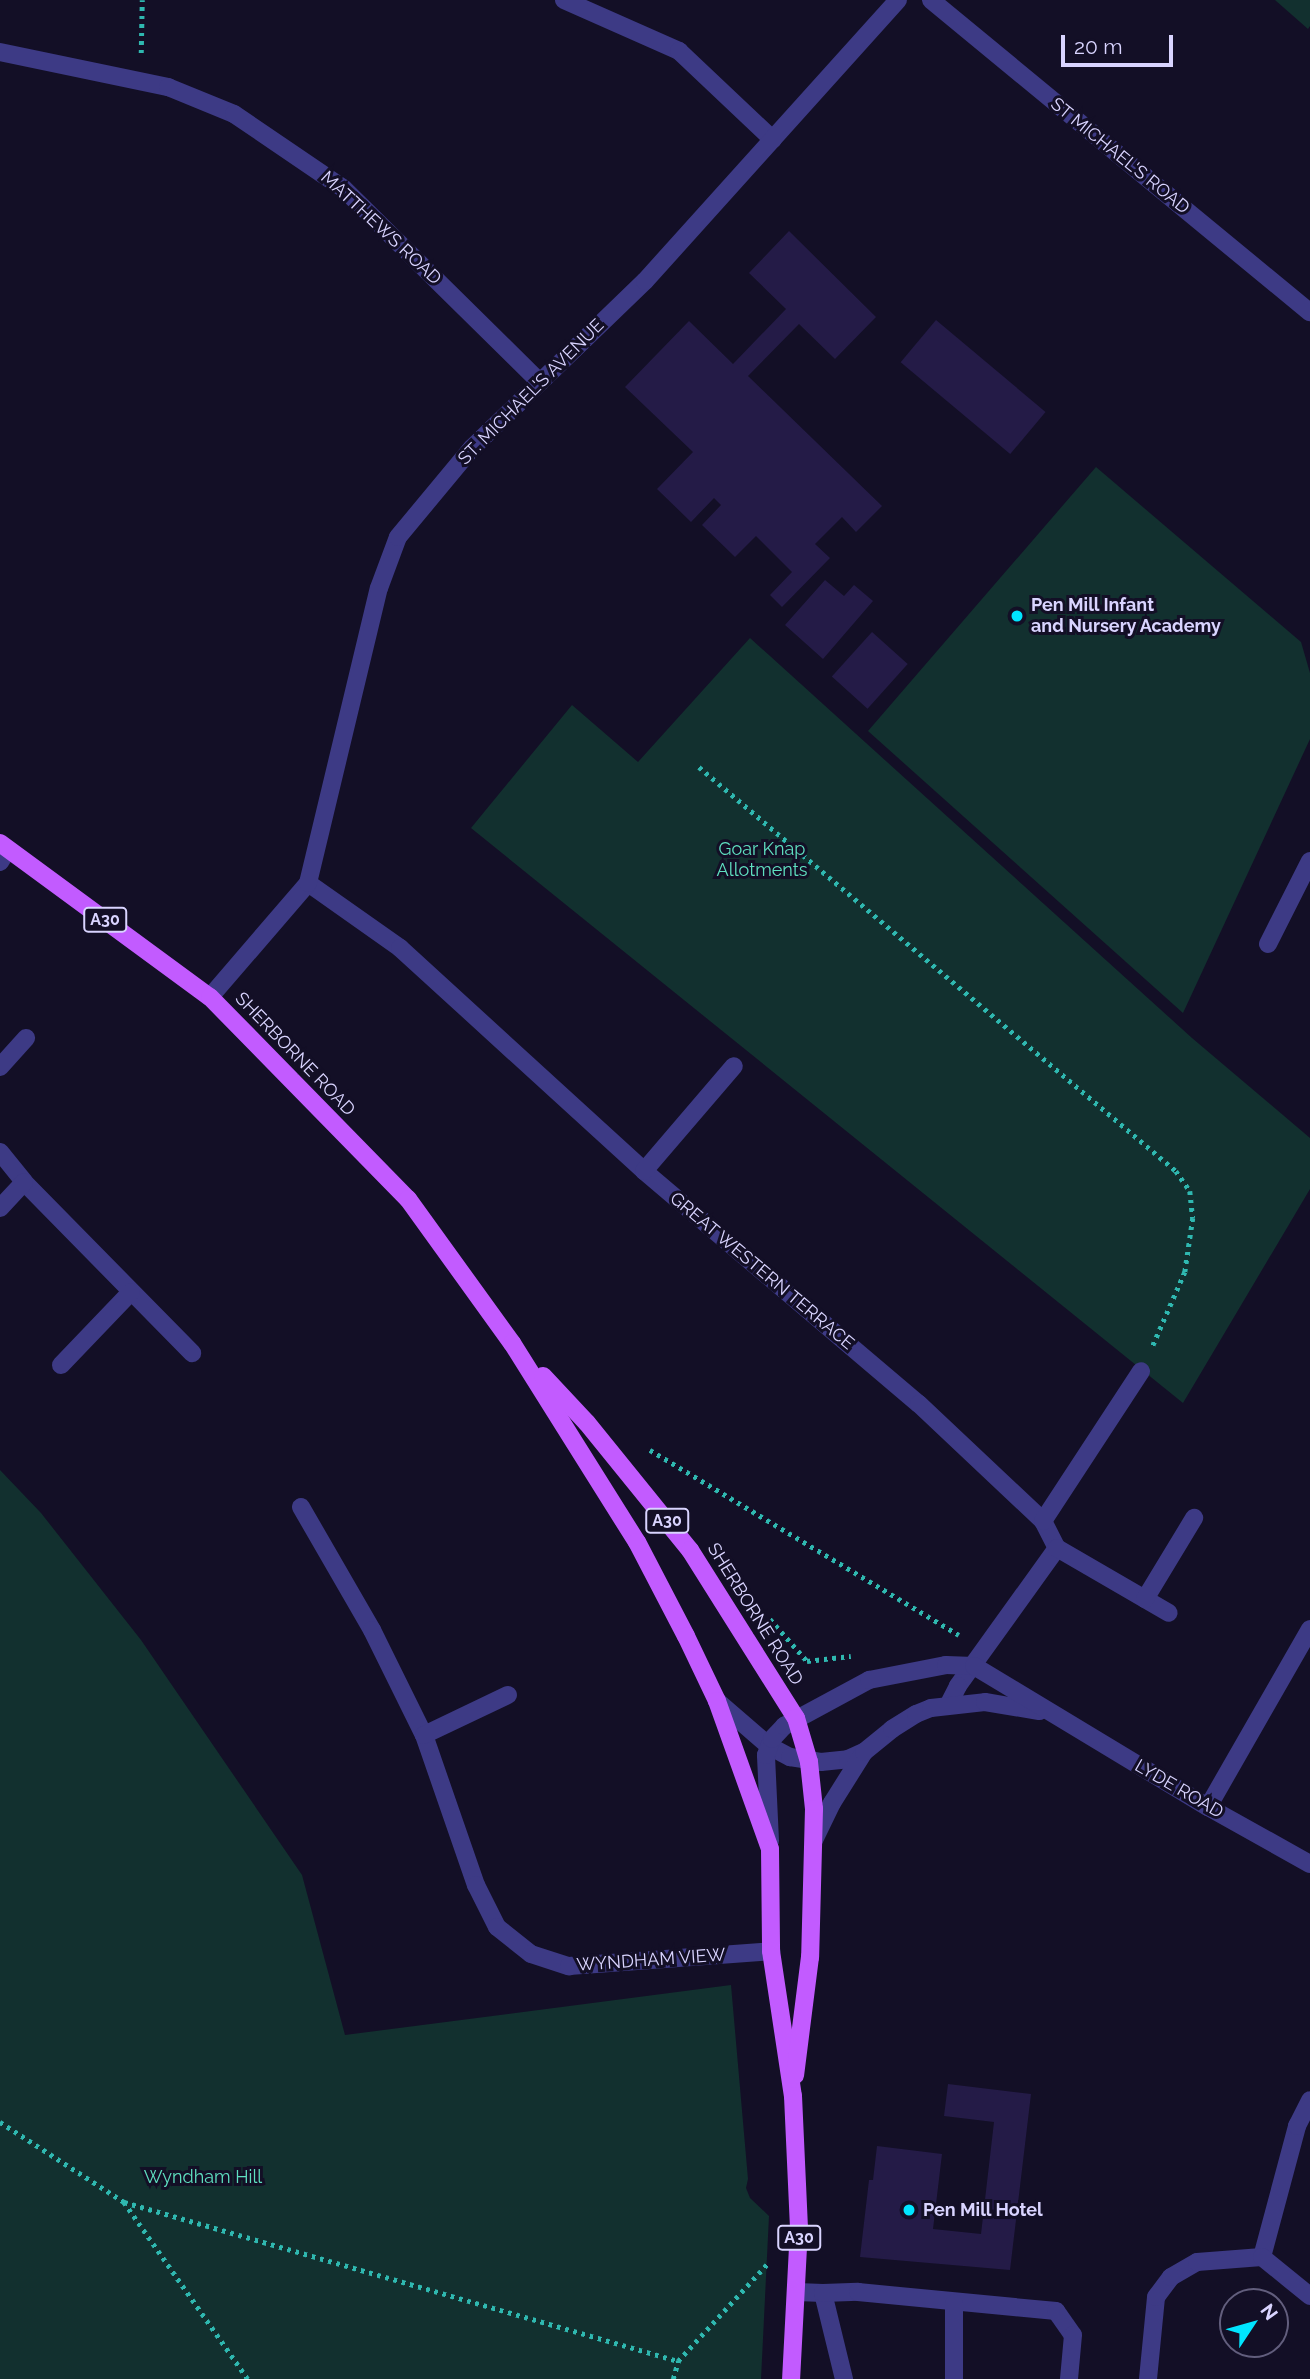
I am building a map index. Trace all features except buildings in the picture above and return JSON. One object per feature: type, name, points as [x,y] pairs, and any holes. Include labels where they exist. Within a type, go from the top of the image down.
[{"type":"main road","name":"SHERBORNE ROAD","points":[[3,851],[210,997],[408,1199],[512,1343],[637,1542],[717,1700]]},
{"type":"main road","name":"SHERBORNE ROAD","points":[[512,1343],[587,1423],[690,1550],[796,1717]]},
{"type":"main road","name":"A30","points":[[717,1700],[770,1849],[771,1951],[793,2096],[799,2228],[791,2379]]},
{"type":"main road","name":"A30","points":[[793,2096],[810,1957],[814,1840],[814,1809],[808,1762],[796,1717]]},
{"type":"street","points":[[564,0],[679,51],[773,140]]},
{"type":"street","name":"ST. MICHAEL'S AVENUE","points":[[210,997],[307,883],[379,588],[398,537],[472,448],[645,281],[898,0]]},
{"type":"street","name":"ST MICHAEL'S ROAD","points":[[931,0],[1310,312]]},
{"type":"street","name":"MATTHEWS ROAD","points":[[0,52],[168,87],[234,114],[343,188],[539,381]]},
{"type":"street","points":[[1268,944],[1310,861]]},
{"type":"street","name":"GREAT WESTERN TERRACE","points":[[307,883],[400,948],[644,1171],[919,1404],[1043,1521],[1057,1548]]},
{"type":"street","points":[[0,1067],[26,1038]]},
{"type":"street","points":[[644,1171],[734,1066]]},
{"type":"street","points":[[0,1152],[24,1182],[192,1353]]},
{"type":"street","points":[[0,1208],[24,1182]]},
{"type":"street","points":[[61,1366],[131,1292]]},
{"type":"street","points":[[1043,1521],[1141,1371]]},
{"type":"street","name":"WYNDHAM VIEW","points":[[301,1507],[372,1630],[424,1735],[476,1885],[497,1927],[531,1954],[569,1966],[771,1951]]},
{"type":"street","points":[[1145,1599],[1194,1518]]},
{"type":"street","points":[[948,1706],[987,1645],[1057,1548],[1169,1613]]},
{"type":"street","points":[[1208,1807],[1310,1629]]},
{"type":"street","points":[[770,1849],[765,1767],[769,1746],[784,1726],[796,1717],[869,1680],[915,1668],[974,1666]]},
{"type":"street","name":"LYDE ROAD","points":[[974,1666],[1208,1807],[1310,1864]]},
{"type":"street","points":[[424,1735],[508,1695]]},
{"type":"street","name":"LYDE ROAD","points":[[717,1700],[769,1746],[808,1762],[848,1759],[864,1752],[916,1714],[948,1706],[985,1702],[1049,1713]]},
{"type":"street","name":"LYDE ROAD","points":[[814,1840],[832,1802],[864,1752]]},
{"type":"street","points":[[1262,2256],[1297,2126],[1310,2100]]},
{"type":"street","points":[[1148,2379],[1156,2297],[1171,2277],[1197,2262],[1262,2256],[1310,2296]]},
{"type":"street","points":[[797,2292],[858,2292],[1056,2311],[1073,2335],[1069,2379]]},
{"type":"street","points":[[823,2293],[844,2379]]},
{"type":"street","points":[[954,2303],[954,2379]]},
{"type":"path","points":[[140,82],[142,0]]},
{"type":"path","points":[[698,767],[1176,1171],[1190,1191],[1193,1218],[1185,1272],[1141,1371]]},
{"type":"path","points":[[640,1441],[650,1450],[959,1635],[987,1645]]},
{"type":"path","points":[[650,1450],[665,1471]]},
{"type":"path","points":[[768,1616],[807,1661],[857,1655]]},
{"type":"path","points":[[947,1637],[959,1635]]},
{"type":"path","points":[[0,2122],[124,2202],[678,2361]]},
{"type":"path","points":[[124,2202],[248,2379]]},
{"type":"path","points":[[673,2379],[678,2361],[799,2228]]},
{"type":"green space","points":[[1275,0],[1310,0],[1308,29]]},
{"type":"green space","points":[[1096,467],[1301,642],[1310,673],[1310,739],[1183,1013],[868,731]]},
{"type":"green space","name":"Goar Knap Allotments","points":[[750,638],[1192,1038],[1310,1138],[1310,1189],[1183,1403],[471,828],[572,705],[638,762]]},
{"type":"green space","name":"Wyndham Hill","points":[[0,1470],[41,1513],[141,1640],[302,1875],[345,2035],[731,1985],[748,2179],[746,2188],[750,2198],[769,2216],[761,2379],[0,2379]]},
{"type":"place","name":"Pen Mill Infant and Nursery Academy","points":[[1017,616]]},
{"type":"place","name":"Pen Mill Hotel","points":[[909,2210]]}]
